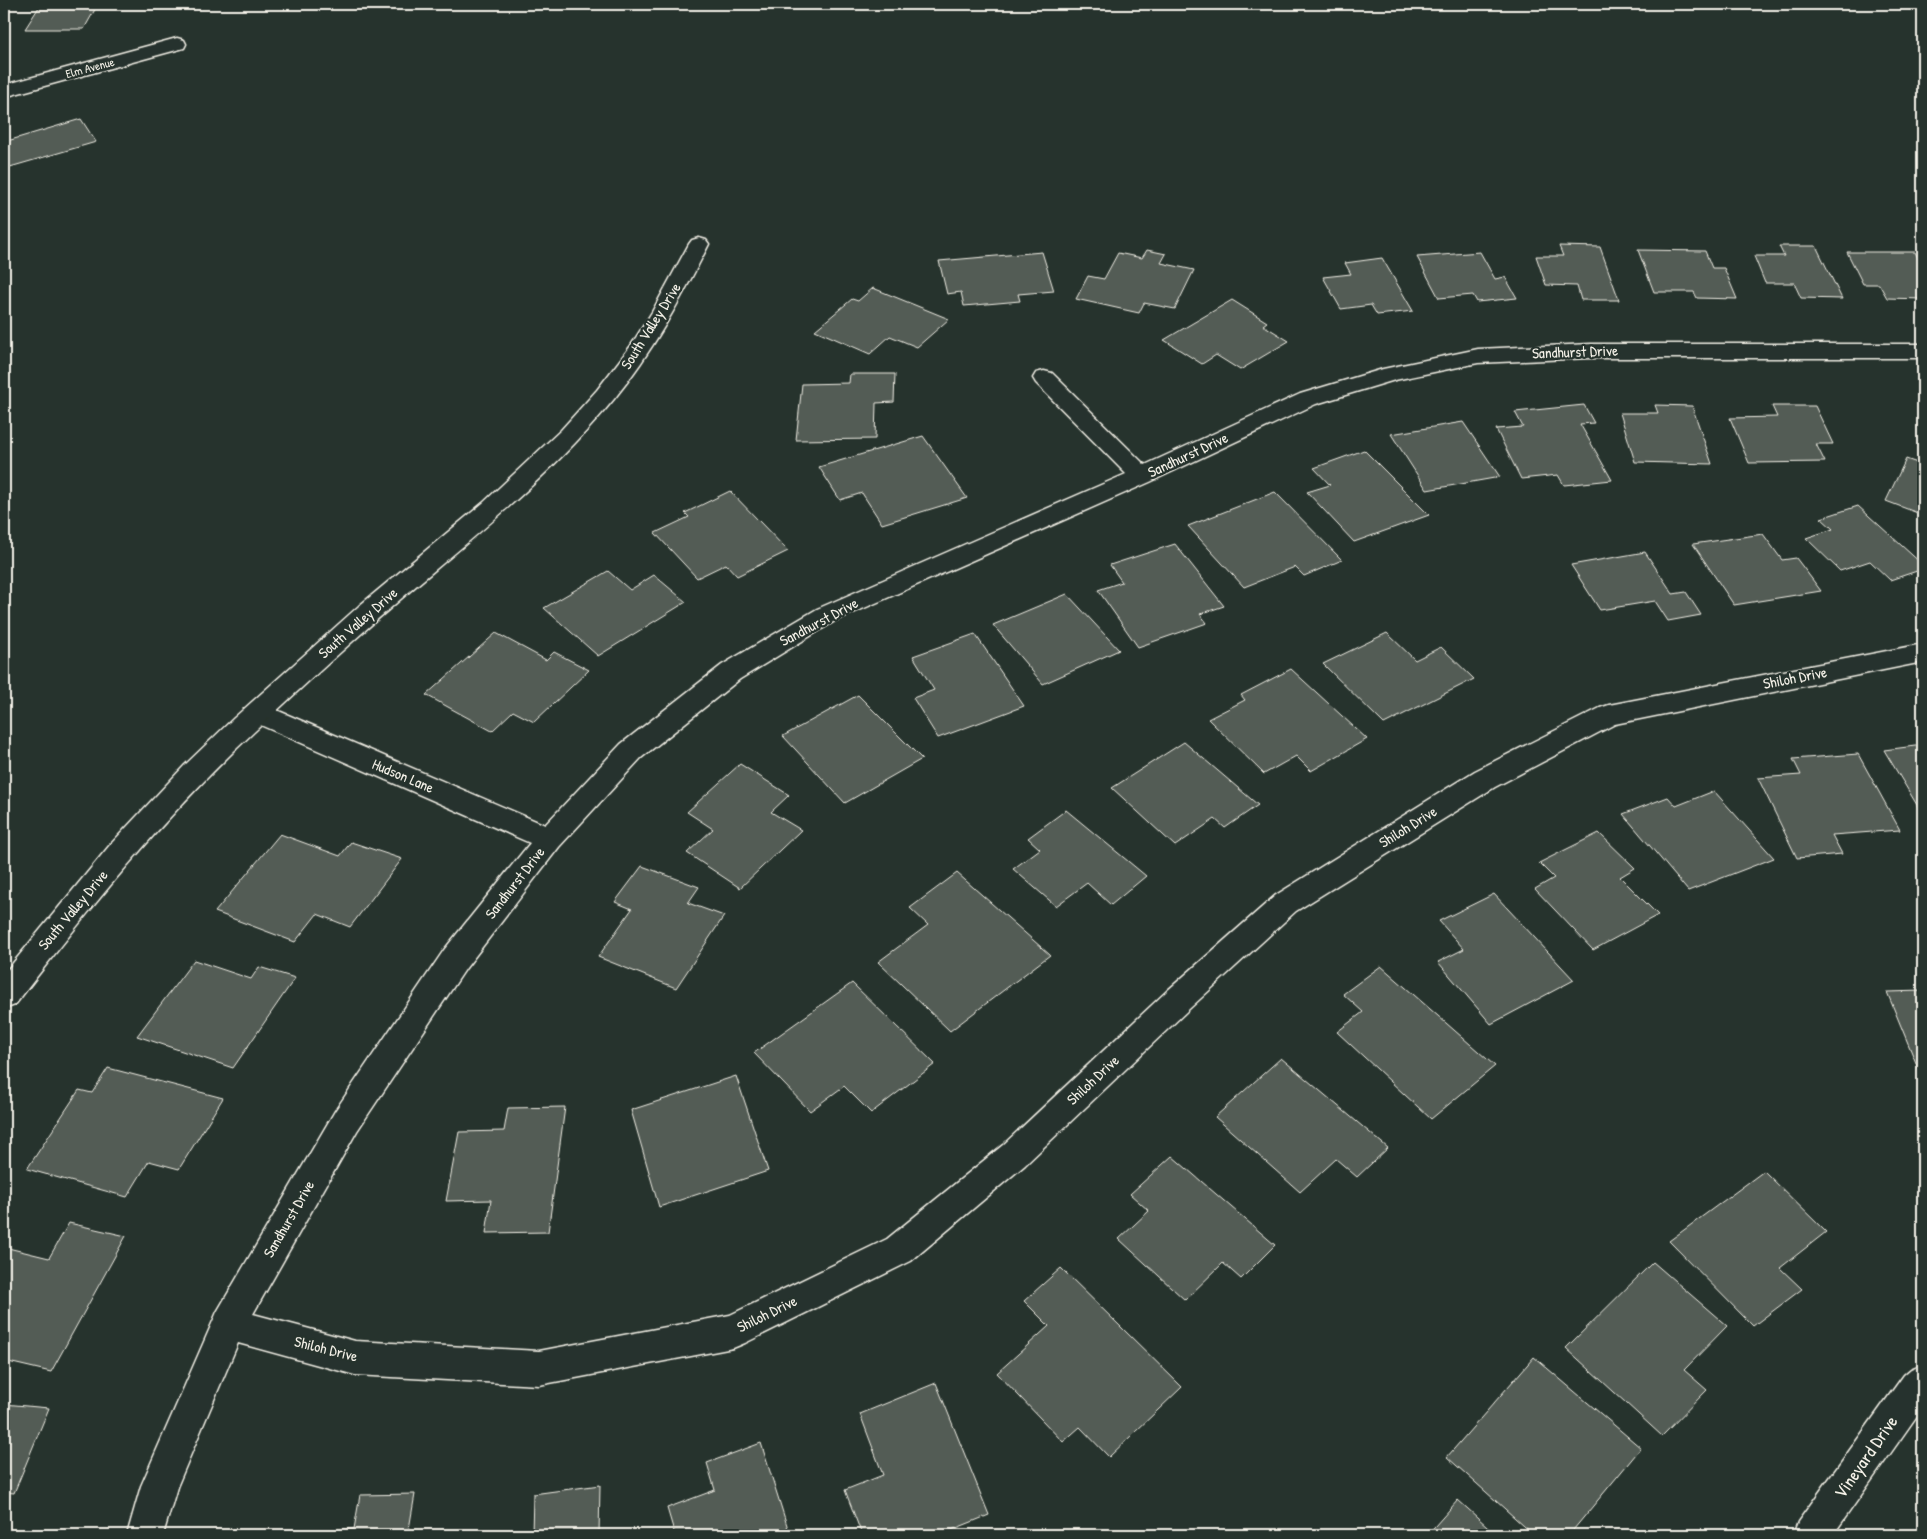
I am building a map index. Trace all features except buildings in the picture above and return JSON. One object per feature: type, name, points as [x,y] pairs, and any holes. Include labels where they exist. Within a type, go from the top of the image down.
[{"type":"street","name":"Elm Avenue","points":[[4,91],[177,44]]},
{"type":"street","name":"South Valley Drive","points":[[4,996],[67,915],[198,769],[341,636],[495,506],[552,454],[598,402],[638,352],[699,244]]},
{"type":"street","name":"Sandhurst Drive","points":[[145,1535],[159,1486],[229,1324],[346,1121],[455,959],[549,839],[631,751],[739,667],[826,615],[1142,476],[1308,399],[1391,374],[1478,356],[1591,351],[1923,352]]},
{"type":"street","points":[[1044,378],[1142,476]]},
{"type":"street","name":"Shiloh Drive","points":[[229,1324],[355,1358],[538,1368],[733,1331],[899,1250],[1014,1155],[1178,1000],[1286,903],[1485,779],[1609,715],[1923,653]]},
{"type":"street","name":"Hudson Lane","points":[[258,713],[549,839]]},
{"type":"street","name":"Vineyard Drive","points":[[1811,1535],[1916,1386],[1923,1381]]}]
